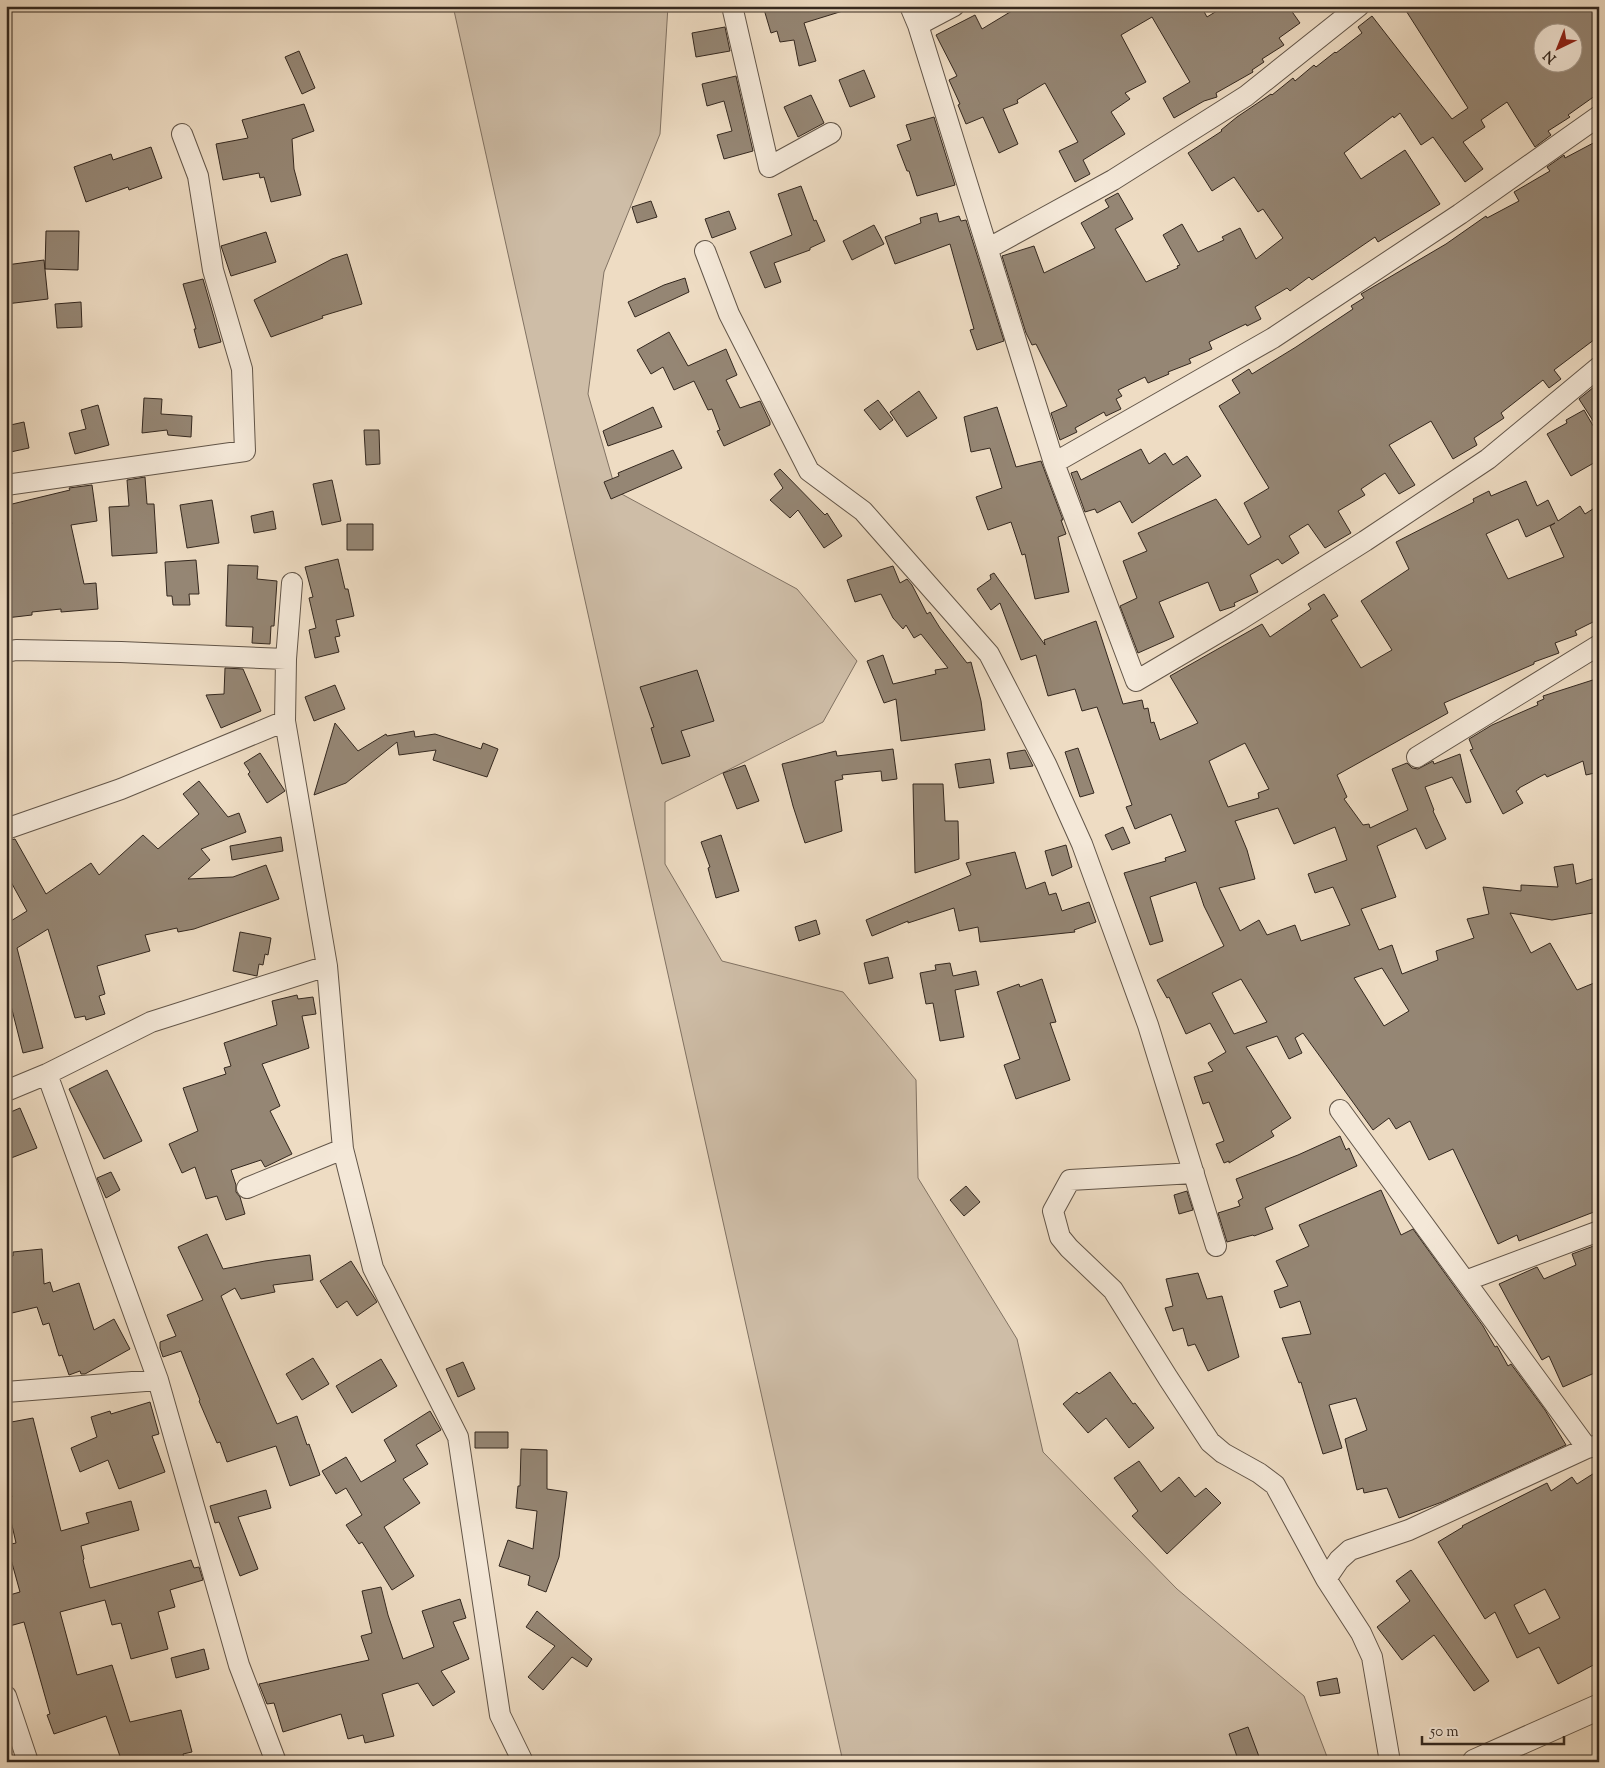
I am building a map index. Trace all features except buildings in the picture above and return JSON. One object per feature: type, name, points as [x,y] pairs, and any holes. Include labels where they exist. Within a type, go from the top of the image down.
[{"type":"street","points":[[732,6],[769,167],[831,133]]},
{"type":"street","points":[[910,6],[918,25],[989,248],[1054,463],[1136,680],[1238,621],[1365,541],[1488,459],[1599,367]]},
{"type":"street","points":[[918,25],[954,6]]},
{"type":"street","points":[[989,248],[1113,180],[1246,96],[1359,6]]},
{"type":"street","points":[[1054,463],[1273,338],[1460,214],[1599,116]]},
{"type":"street","points":[[6,485],[245,451],[242,368],[213,270],[198,176],[182,134]]},
{"type":"street","points":[[705,250],[729,314],[809,471],[863,511],[989,654],[1046,764],[1082,844],[1148,1025],[1216,1246]]},
{"type":"street","points":[[292,583],[286,659],[285,721],[327,966],[343,1149],[373,1268],[458,1437],[500,1715],[524,1762]]},
{"type":"street","points":[[1417,757],[1599,646]]},
{"type":"street","points":[[6,652],[16,650],[121,652],[286,659]]},
{"type":"street","points":[[6,829],[121,789],[285,721]]},
{"type":"street","points":[[6,1090],[47,1074],[151,1022],[327,966]]},
{"type":"street","points":[[47,1074],[158,1380],[239,1665],[276,1762]]},
{"type":"street","points":[[1326,1579],[1339,1560],[1350,1550],[1409,1530],[1593,1446],[1465,1281],[1340,1110]]},
{"type":"street","points":[[247,1188],[343,1149]]},
{"type":"street","points":[[1194,1173],[1070,1180],[1052,1211],[1060,1238],[1113,1290],[1210,1442],[1223,1453],[1259,1473],[1275,1485],[1326,1579],[1362,1632],[1372,1658],[1390,1762]]},
{"type":"street","points":[[1465,1281],[1599,1231]]},
{"type":"street","points":[[6,1392],[158,1380]]},
{"type":"street","points":[[6,1696],[28,1762]]},
{"type":"street","points":[[1475,1762],[1599,1707]]},
{"type":"shaded area","points":[[453,6],[668,6],[660,134],[604,272],[588,394],[616,491],[797,589],[857,661],[823,722],[665,802],[665,864],[722,961],[843,992],[916,1080],[918,1178],[1017,1339],[1043,1452],[1177,1589],[1304,1696],[1329,1762],[843,1762]]}]
